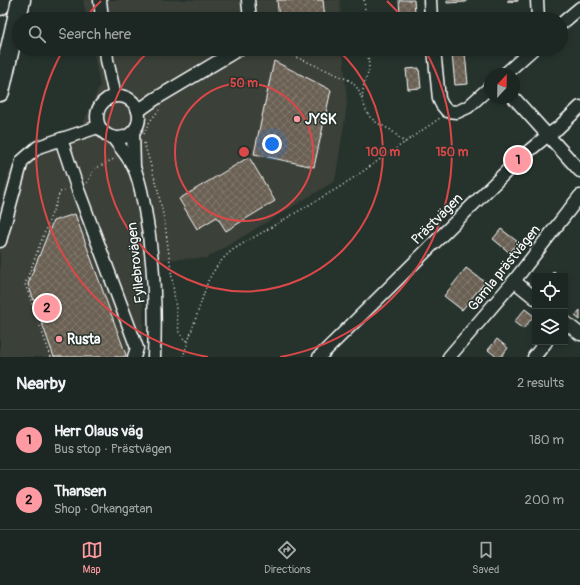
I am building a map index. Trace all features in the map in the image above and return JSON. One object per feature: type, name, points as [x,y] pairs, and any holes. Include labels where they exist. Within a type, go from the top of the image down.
[{"type":"highway","points":[[0,6],[1,0]]},
{"type":"highway","points":[[18,12],[21,0]]},
{"type":"highway","points":[[0,92],[12,39]]},
{"type":"street","points":[[100,0],[101,12]]},
{"type":"street","points":[[248,0],[249,12]]},
{"type":"street","points":[[430,0],[431,12]]},
{"type":"street","points":[[537,0],[538,12]]},
{"type":"street","points":[[568,18],[580,8]]},
{"type":"street","points":[[107,56],[115,96]]},
{"type":"street","points":[[138,111],[155,99],[227,56]]},
{"type":"street","points":[[435,56],[439,99],[447,111],[458,112],[468,107],[484,92]]},
{"type":"street","points":[[512,68],[525,56]]},
{"type":"street","points":[[0,240],[22,161],[38,148],[98,127],[96,115],[99,107],[104,101],[115,96],[128,98],[138,111],[138,134],[130,154]]},
{"type":"street","points":[[520,104],[580,171]]},
{"type":"street","name":"Prästvägen","points":[[319,357],[518,160],[558,128],[580,107]]},
{"type":"street","name":"Fyllebrovägen","points":[[98,127],[105,134],[114,138],[130,154],[139,182],[144,203],[153,267],[156,318],[154,357]]},
{"type":"street","points":[[114,138],[124,138],[138,134]]},
{"type":"street","points":[[61,139],[77,187],[137,348],[134,357]]},
{"type":"street","name":"Gamla prästvägen","points":[[449,357],[514,281],[580,196]]},
{"type":"street","points":[[514,281],[532,296]]},
{"type":"street","points":[[568,324],[580,334]]},
{"type":"street","points":[[534,357],[544,345]]},
{"type":"path","points":[[364,0],[365,12]]},
{"type":"path","points":[[292,56],[352,81],[358,88],[370,117],[377,123],[391,130],[405,143]]},
{"type":"path","points":[[362,100],[364,83],[369,71],[368,56]]},
{"type":"path","points":[[138,134],[162,107]]},
{"type":"path","points":[[183,357],[208,281],[214,270],[228,254],[234,249],[344,185],[443,116],[447,111]]},
{"type":"path","points":[[144,140],[157,186],[165,224],[179,332],[184,339],[188,341]]},
{"type":"path","points":[[77,187],[89,181],[94,169],[109,161],[146,148]]},
{"type":"path","points":[[52,357],[25,284],[60,192]]},
{"type":"shaded area","points":[[83,0],[340,0],[341,12],[86,12]]},
{"type":"shaded area","points":[[94,56],[344,56],[347,105],[335,181],[207,258],[144,260],[143,357],[0,357],[0,209],[9,173],[20,153],[45,136],[83,124],[100,85]]},
{"type":"building","points":[[277,0],[323,0],[324,12],[278,12]]},
{"type":"building","points":[[399,0],[414,0],[415,12],[400,12]]},
{"type":"building","points":[[447,0],[466,0],[466,2],[447,3]]},
{"type":"building","points":[[508,0],[518,0],[518,1],[508,2]]},
{"type":"building","points":[[452,56],[465,56],[468,84],[455,85]]},
{"type":"building","points":[[274,61],[331,90],[314,167],[254,154]]},
{"type":"building","points":[[419,68],[421,88],[408,89],[406,69]]},
{"type":"building","points":[[249,157],[275,201],[226,231],[217,217],[197,229],[179,199]]},
{"type":"building","points":[[75,214],[126,355],[125,357],[54,357],[28,284],[53,221]]},
{"type":"building","points":[[501,229],[518,242],[510,253],[493,239]]},
{"type":"building","points":[[466,268],[485,282],[462,310],[444,296]]},
{"type":"building","points":[[525,309],[532,314],[532,318],[523,329],[514,322]]},
{"type":"building","points":[[580,310],[580,320],[575,316]]},
{"type":"building","points":[[497,339],[508,348],[501,357],[497,357],[488,350]]},
{"type":"place","name":"JYSK","points":[[297,119]]},
{"type":"place","name":"Herr Olaus väg","points":[[518,160]]},
{"type":"place","name":"Thansen","points":[[47,308]]},
{"type":"place","name":"Rusta","points":[[59,339]]}]
